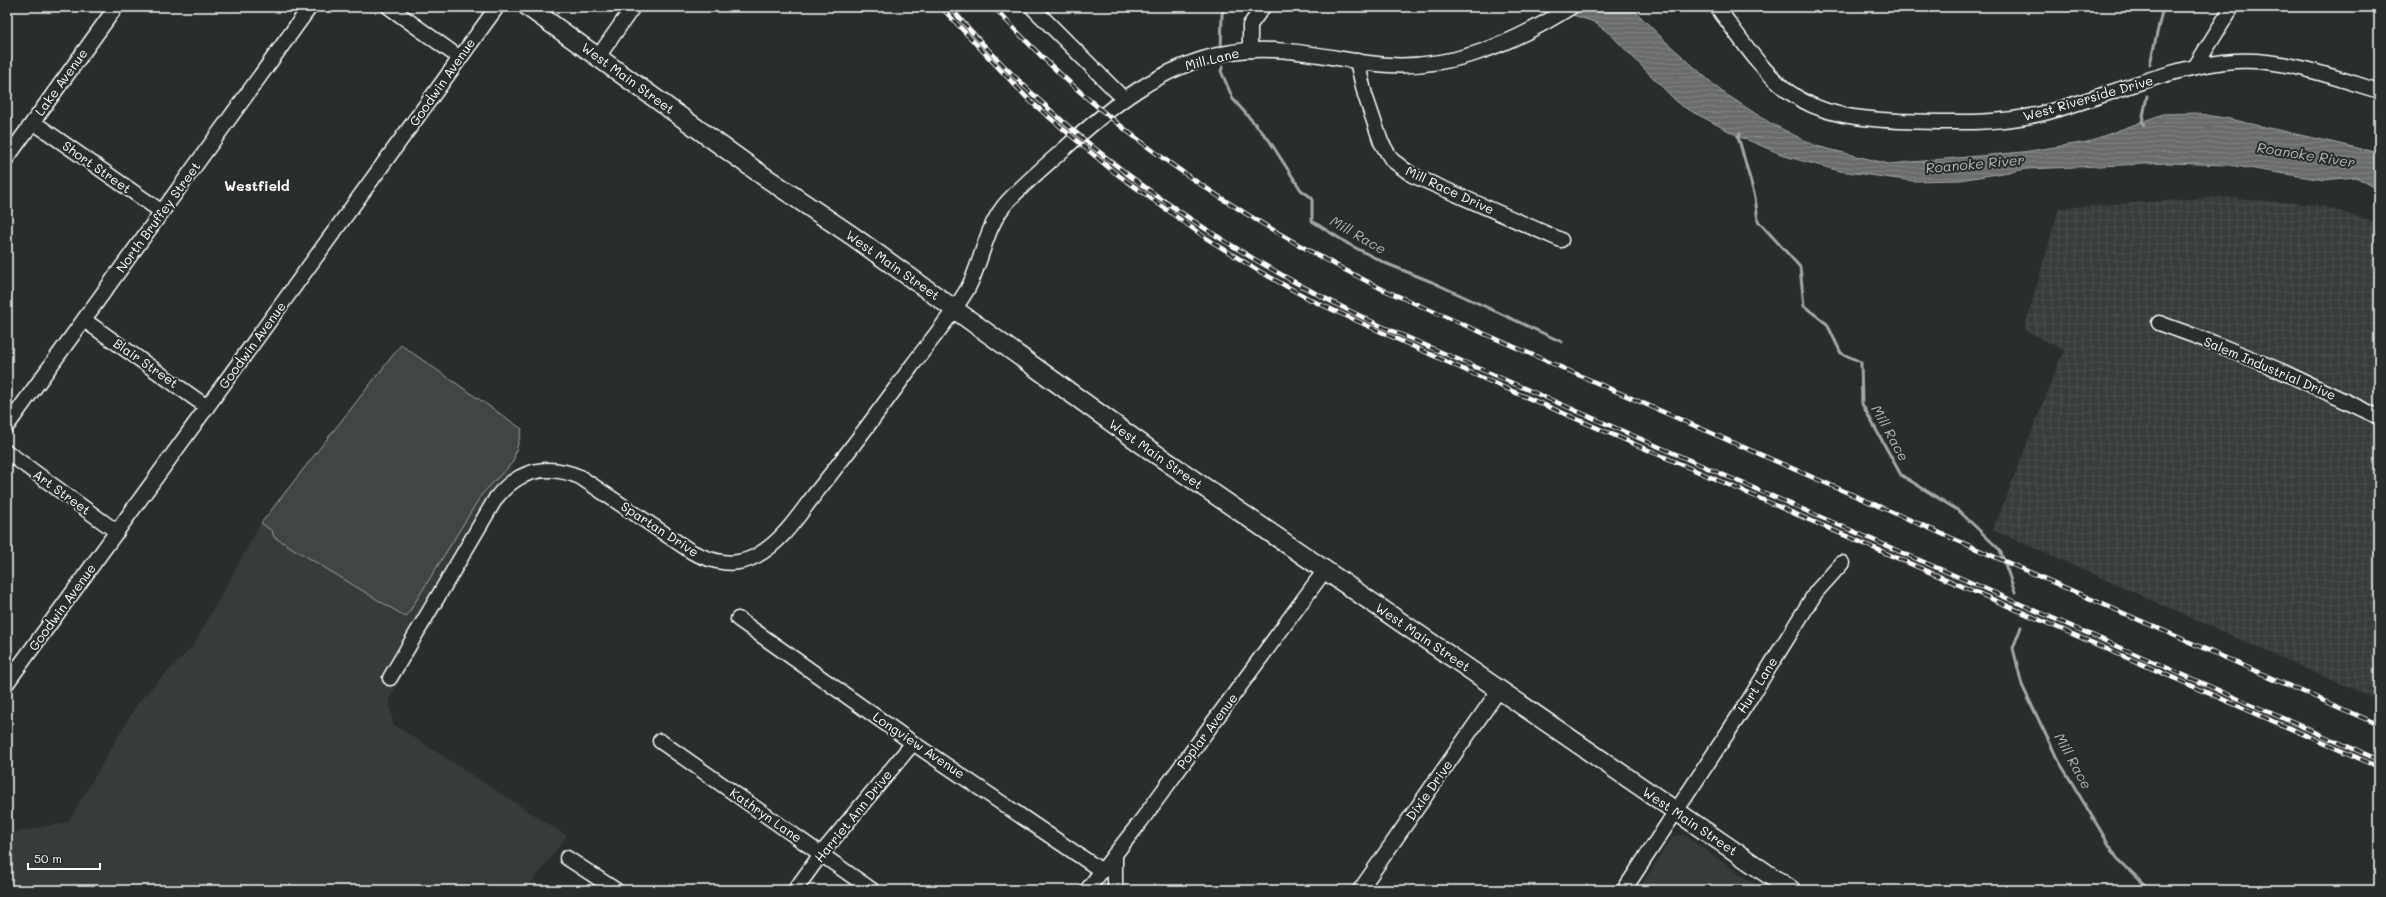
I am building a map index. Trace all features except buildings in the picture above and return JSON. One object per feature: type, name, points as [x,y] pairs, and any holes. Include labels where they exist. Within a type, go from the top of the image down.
[{"type":"main road","name":"West Main Street","points":[[528,7],[762,175],[854,236],[1150,450],[1791,890]]},
{"type":"street","name":"Lake Avenue","points":[[7,158],[116,7]]},
{"type":"street","name":"North Bruffey Street","points":[[7,426],[310,7]]},
{"type":"street","points":[[389,7],[460,58]]},
{"type":"street","name":"Goodwin Avenue","points":[[7,683],[497,7]]},
{"type":"street","points":[[598,57],[633,7]]},
{"type":"street","points":[[1032,7],[1124,98]]},
{"type":"street","points":[[1250,50],[1250,25],[1263,7]]},
{"type":"street","name":"West Riverside Drive","points":[[1717,7],[1770,74],[1790,92],[1818,108],[1854,117],[1937,122],[2010,120],[2065,107],[2195,67],[2233,61],[2278,64],[2307,69],[2379,91]]},
{"type":"street","points":[[2195,67],[2232,7]]},
{"type":"street","name":"Mill Lane","points":[[954,308],[972,279],[992,225],[1006,204],[1074,140],[1124,98],[1178,68],[1225,54],[1250,50],[1304,51],[1357,61],[1407,65],[1456,60],[1503,45],[1567,10]]},
{"type":"street","name":"Mill Race Drive","points":[[1357,61],[1365,95],[1381,142],[1398,164],[1412,175],[1561,240]]},
{"type":"street","name":"Short Street","points":[[33,122],[162,212]]},
{"type":"street","name":"Spartan Drive","points":[[390,678],[496,498],[513,480],[524,474],[548,469],[570,473],[580,477],[692,552],[708,560],[737,562],[760,554],[774,544],[814,496],[954,308]]},
{"type":"street","name":"Blair Street","points":[[84,320],[207,407]]},
{"type":"street","name":"Salem Industrial Drive","points":[[2159,323],[2214,343],[2279,370],[2379,417]]},
{"type":"street","name":"Art Street","points":[[7,452],[116,532]]},
{"type":"street","name":"Hurt Lane","points":[[1624,890],[1744,708],[1816,592],[1842,563]]},
{"type":"street","name":"Poplar Avenue","points":[[1087,890],[1325,570]]},
{"type":"street","name":"Longview Avenue","points":[[738,619],[914,743],[1102,870]]},
{"type":"street","name":"Dixie Drive","points":[[1360,890],[1499,690]]},
{"type":"street","name":"Kathryn Lane","points":[[660,741],[872,890]]},
{"type":"street","name":"Harriet Ann Drive","points":[[795,890],[821,854],[914,743]]},
{"type":"street","points":[[1115,854],[1115,890]]},
{"type":"street","points":[[567,858],[616,890]]},
{"type":"shaded area","points":[[2220,197],[2318,205],[2379,223],[2379,701],[1993,530],[2064,350],[2024,330],[2059,208]]},
{"type":"shaded area","points":[[401,345],[522,429],[511,467],[508,496],[389,699],[393,724],[567,836],[526,890],[7,890],[7,834],[68,822],[139,701],[193,646],[261,523]]},
{"type":"shaded area","points":[[401,345],[522,429],[513,462],[482,494],[406,617],[274,537],[272,531],[261,523]]},
{"type":"shaded area","points":[[1684,835],[1763,890],[1638,890],[1673,836]]},
{"type":"water","name":"Roanoke River","points":[[1564,7],[1631,7],[1664,40],[1721,91],[1770,123],[1816,146],[1889,164],[2023,152],[2087,142],[2163,114],[2195,113],[2230,119],[2379,153],[2379,190],[2356,177],[2324,180],[2229,165],[2170,163],[2027,169],[1960,180],[1913,181],[1840,171],[1788,157],[1738,136],[1680,105],[1610,34],[1594,22],[1573,15]]},
{"type":"waterway","name":"Mill Race","points":[[1221,50],[1222,14],[1225,7]]},
{"type":"waterway","points":[[2150,64],[2163,7]]},
{"type":"waterway","name":"Mill Race","points":[[1223,66],[1221,71],[1233,99],[1269,140],[1301,190],[1312,198],[1312,221],[1350,245],[1385,263],[1432,282],[1562,342]]},
{"type":"waterway","points":[[2144,125],[2142,122],[2147,96]]},
{"type":"waterway","name":"Mill Race","points":[[1740,134],[1738,136],[1755,197],[1758,221],[1800,267],[1804,306],[1827,324],[1841,353],[1861,362],[1862,404],[1901,475],[1959,511],[2000,550],[2015,592]]},
{"type":"waterway","name":"Mill Race","points":[[2021,627],[2013,648],[2022,685],[2057,758],[2117,858],[2150,890]]},
{"type":"railway","points":[[941,7],[1030,101],[1114,172],[1206,238],[1259,271],[1311,300],[1489,381],[2379,767]]},
{"type":"railway","points":[[950,7],[995,57],[1043,104],[1094,148],[1147,189],[1202,227],[1319,295],[1379,325],[2379,760]]},
{"type":"railway","points":[[994,7],[1036,51],[1080,92],[1127,131],[1174,166],[1224,200],[1275,231],[1382,289],[2379,725]]},
{"type":"district","name":"Westfield","points":[[257,186]]}]
